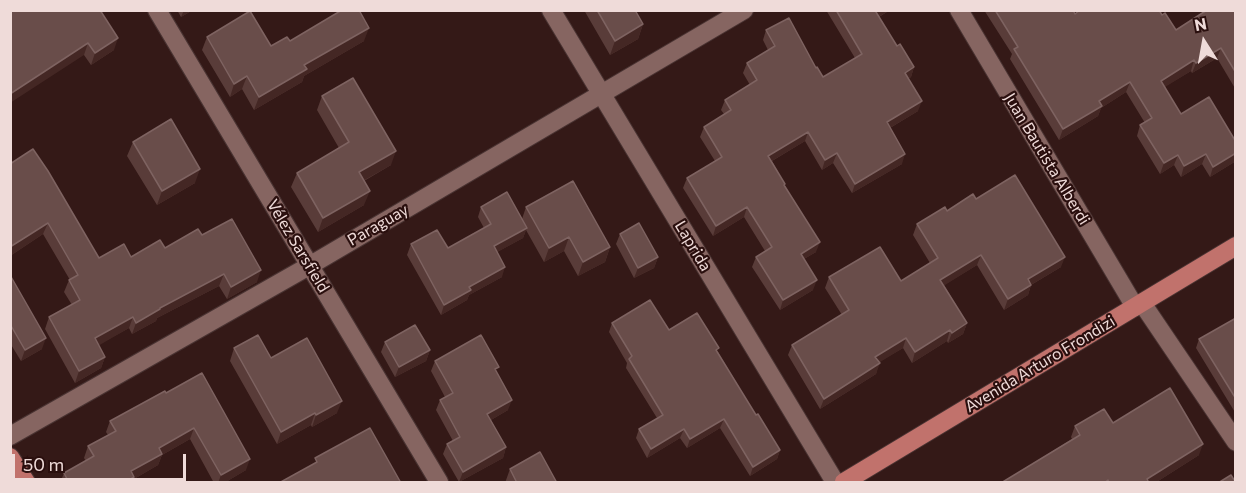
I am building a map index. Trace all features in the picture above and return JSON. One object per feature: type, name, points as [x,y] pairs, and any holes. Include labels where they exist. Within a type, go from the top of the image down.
[{"type":"main road","name":"Avenida Arturo Frondizi","points":[[844,483],[1236,246]]},
{"type":"main road","points":[[10,457],[26,483]]},
{"type":"street","name":"Vélez Sarsfield","points":[[157,10],[438,483]]},
{"type":"street","name":"Laprida","points":[[551,10],[835,483]]},
{"type":"street","name":"Paraguay","points":[[10,436],[309,266],[744,10]]},
{"type":"street","name":"Juan Bautista Alberdi","points":[[958,10],[1138,305],[1236,442]]},
{"type":"building","points":[[10,10],[100,10],[118,38],[95,53],[88,43],[10,94]]},
{"type":"building","points":[[342,10],[359,10],[369,28],[304,65],[307,69],[259,97],[247,76],[234,84],[207,37],[250,11],[271,46],[287,37],[290,41]]},
{"type":"building","points":[[597,10],[635,10],[643,24],[615,41]]},
{"type":"building","points":[[836,10],[877,10],[876,12],[897,46],[900,44],[914,67],[905,73],[922,101],[887,122],[905,154],[855,184],[837,153],[825,160],[808,132],[768,156],[820,242],[801,254],[817,280],[783,300],[756,257],[772,247],[747,207],[716,226],[687,178],[722,157],[704,127],[731,110],[725,100],[757,80],[747,63],[775,46],[766,30],[789,18],[823,77],[862,54]]},
{"type":"building","points":[[995,10],[1073,10],[1075,14],[1080,10],[1159,10],[1162,15],[1165,13],[1176,30],[1207,10],[1236,10],[1236,73],[1221,48],[1196,63],[1194,60],[1161,81],[1181,114],[1209,97],[1236,142],[1236,153],[1213,167],[1206,154],[1184,166],[1178,155],[1164,163],[1140,125],[1152,118],[1130,82],[1099,101],[1102,106],[1063,129],[1014,49],[1018,47]]},
{"type":"building","points":[[353,78],[396,151],[359,172],[370,191],[323,218],[297,173],[349,142],[322,96]]},
{"type":"building","points":[[171,119],[200,169],[162,191],[133,142]]},
{"type":"building","points":[[33,149],[99,258],[124,244],[131,257],[160,240],[165,248],[198,229],[202,235],[232,219],[261,270],[231,287],[224,274],[136,323],[133,317],[95,338],[105,357],[79,371],[49,317],[80,300],[69,280],[78,275],[48,223],[10,247],[10,164]]},
{"type":"building","points":[[1015,175],[1065,257],[1028,279],[1031,285],[1008,299],[981,255],[940,280],[967,323],[952,333],[950,330],[915,352],[906,338],[875,357],[880,363],[824,399],[792,345],[849,310],[829,277],[880,247],[901,281],[938,258],[917,224],[945,207],[947,211],[973,194],[976,199]]},
{"type":"building","points":[[573,181],[610,247],[583,262],[569,237],[549,248],[526,207]]},
{"type":"building","points":[[507,192],[527,228],[494,246],[505,267],[469,287],[471,290],[444,305],[411,244],[437,230],[448,248],[491,224],[481,207]]},
{"type":"building","points":[[639,223],[658,257],[638,268],[620,234]]},
{"type":"building","points":[[10,275],[46,338],[25,350],[10,324]]},
{"type":"building","points":[[650,300],[669,330],[697,313],[719,348],[716,350],[780,450],[753,467],[724,419],[690,439],[684,429],[651,449],[639,429],[663,415],[629,359],[632,356],[612,323]]},
{"type":"building","points":[[1236,318],[1236,399],[1199,339]]},
{"type":"building","points":[[415,325],[430,350],[399,367],[385,342]]},
{"type":"building","points":[[258,335],[271,358],[307,338],[342,401],[281,432],[234,348]]},
{"type":"building","points":[[481,335],[499,367],[495,369],[512,400],[487,414],[506,447],[463,472],[447,444],[460,437],[440,400],[453,393],[435,361]]},
{"type":"building","points":[[202,373],[250,459],[221,475],[194,428],[159,448],[162,454],[131,471],[134,477],[124,483],[69,483],[64,473],[94,456],[88,446],[116,431],[110,421]]},
{"type":"building","points":[[1170,388],[1203,444],[1147,479],[1149,483],[1109,483],[1108,480],[1104,483],[1001,483],[1080,435],[1075,426],[1104,409],[1113,423]]},
{"type":"building","points":[[370,428],[401,483],[279,483],[317,462],[315,458]]},
{"type":"building","points":[[540,452],[557,483],[517,483],[510,469]]},
{"type":"building","points":[[1231,475],[1236,483],[1218,483]]}]
